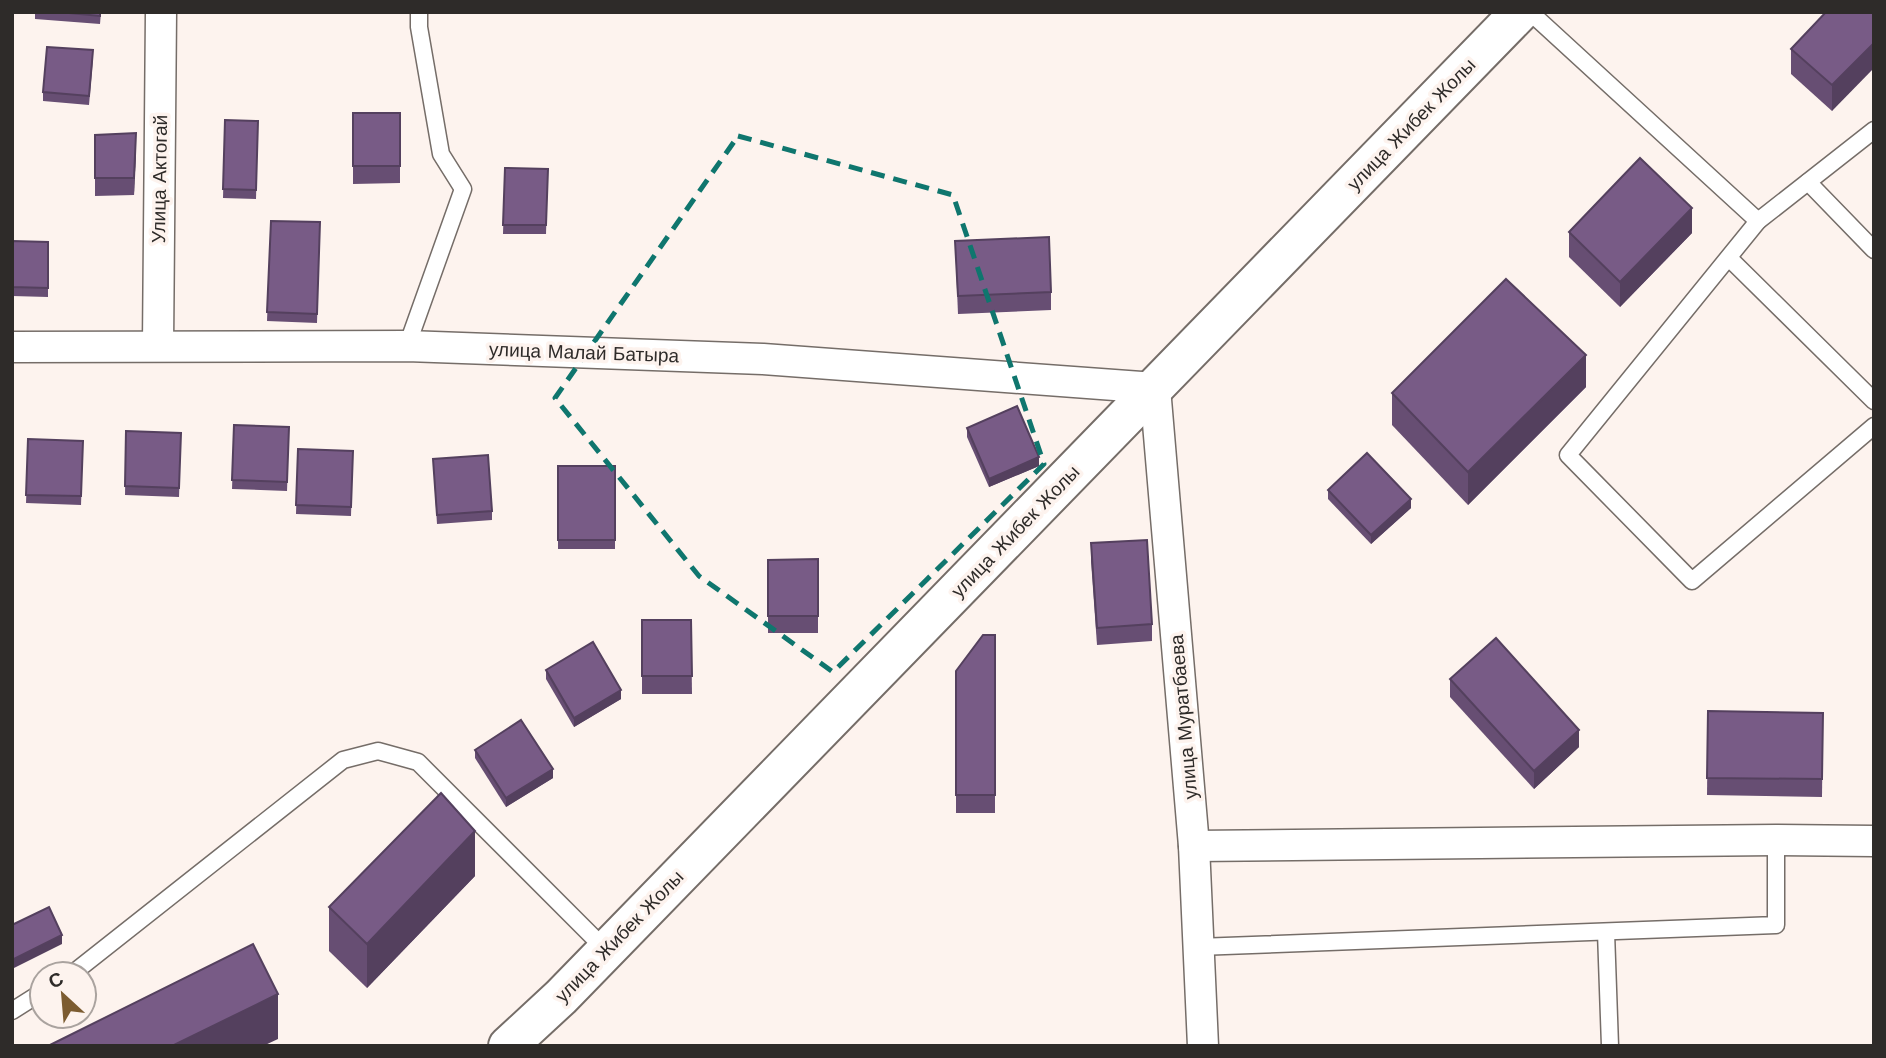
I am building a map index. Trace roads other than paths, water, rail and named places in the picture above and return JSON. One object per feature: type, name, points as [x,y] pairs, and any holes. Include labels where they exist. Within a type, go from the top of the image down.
[{"type":"main road","name":"улица Жибек Жолы","points":[[508,1046],[561,997],[1520,12]]},
{"type":"street","name":"Улица Актогай","points":[[158,345],[160,12]]},
{"type":"street","name":"улица Малай Батыра","points":[[12,346],[407,346],[763,359],[1155,388]]},
{"type":"street","name":"улица Муратбаева","points":[[1155,388],[1194,846],[1203,1046]]},
{"type":"street","points":[[1194,846],[1874,841]]},
{"type":"lane","points":[[407,346],[463,189],[441,154],[419,27],[419,12]]},
{"type":"lane","points":[[1530,12],[1758,221]]},
{"type":"lane","points":[[1874,130],[1758,221],[1568,455],[1692,581],[1874,426]]},
{"type":"lane","points":[[1808,182],[1874,250]]},
{"type":"lane","points":[[1729,258],[1874,401]]},
{"type":"lane","points":[[90,960],[343,760],[378,751],[418,762],[606,950]]},
{"type":"lane","points":[[1198,947],[1776,925],[1776,840]]},
{"type":"lane","points":[[1606,932],[1610,1046]]},
{"type":"lane","points":[[12,1011],[28,1001]]}]
